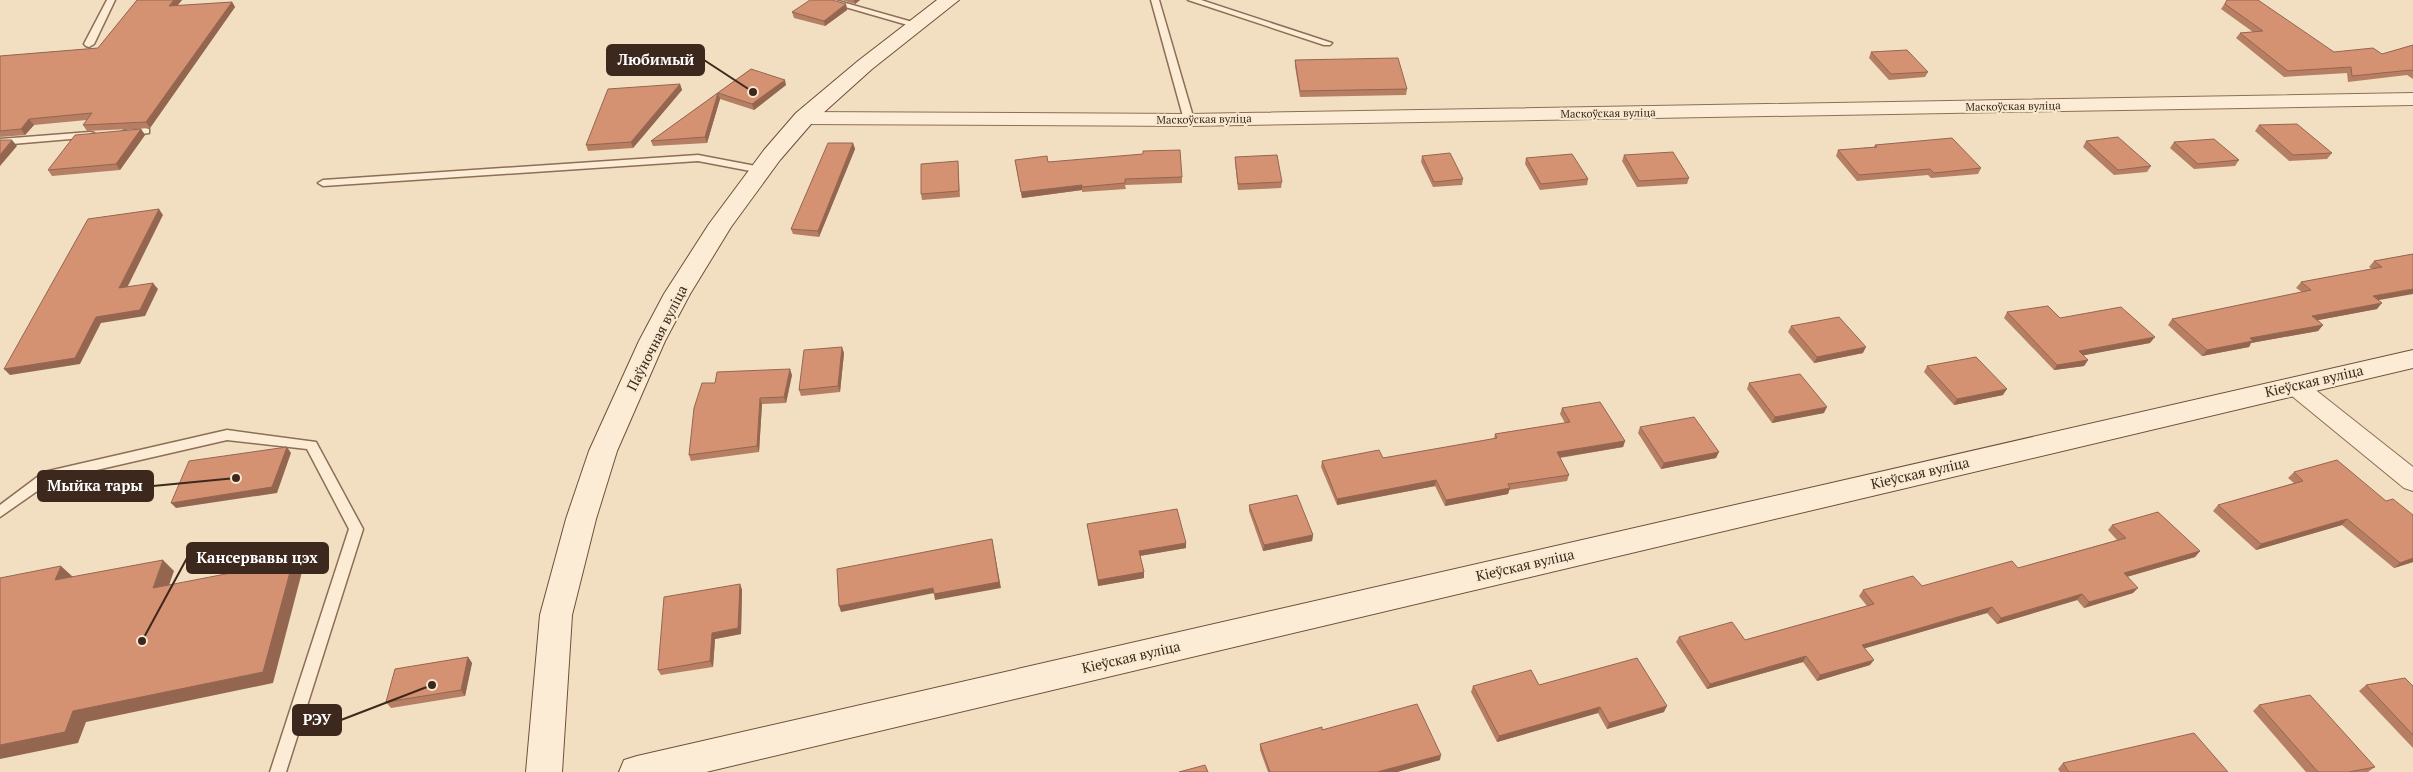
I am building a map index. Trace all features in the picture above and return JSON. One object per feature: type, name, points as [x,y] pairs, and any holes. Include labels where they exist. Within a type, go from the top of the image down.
[{"type":"street","name":"Паўночная вуліца","points":[[544,772],[556,614],[581,520],[603,451],[652,341],[677,294],[721,224],[761,170],[804,118],[865,65],[950,0]]},
{"type":"street","name":"Маскоўская вуліца","points":[[804,118],[1189,120],[2413,99]]},
{"type":"street","name":"Кіеўская вуліца","points":[[637,772],[2413,359]]},
{"type":"street","points":[[2295,386],[2413,481]]},
{"type":"lane","points":[[89,44],[111,0]]},
{"type":"lane","points":[[825,0],[918,25]]},
{"type":"lane","points":[[1155,0],[1189,120]]},
{"type":"lane","points":[[1192,0],[1327,43]]},
{"type":"lane","points":[[116,133],[145,131]]},
{"type":"lane","points":[[0,142],[97,135]]},
{"type":"lane","points":[[323,183],[698,158],[761,170]]},
{"type":"lane","points":[[0,512],[49,476],[227,436],[311,445],[356,529],[278,772]]},
{"type":"building","points":[[137,0],[174,0],[169,6],[232,2],[146,122],[83,125],[92,113],[29,119],[21,129],[0,131],[0,56],[98,48]]},
{"type":"building","points":[[810,0],[832,0],[846,4],[824,21],[792,12]]},
{"type":"building","points":[[2227,0],[2258,0],[2334,52],[2373,48],[2382,54],[2413,45],[2413,71],[2352,76],[2351,67],[2288,71],[2240,33],[2263,31],[2225,4]]},
{"type":"building","points":[[1907,50],[1928,72],[1891,74],[1871,52]]},
{"type":"building","points":[[1398,58],[1407,89],[1300,91],[1295,60]]},
{"type":"building","points":[[751,69],[785,80],[752,104],[718,93],[705,137],[651,141]]},
{"type":"building","points":[[680,84],[631,142],[586,145],[608,89]]},
{"type":"building","points":[[2297,124],[2332,153],[2293,155],[2259,125]]},
{"type":"building","points":[[141,129],[116,164],[48,170],[75,135]]},
{"type":"building","points":[[2118,137],[2151,166],[2118,170],[2086,141]]},
{"type":"building","points":[[1952,138],[1981,168],[1934,173],[1930,169],[1859,175],[1838,150],[1877,147],[1875,145]]},
{"type":"building","points":[[2214,139],[2239,160],[2198,164],[2174,142]]},
{"type":"building","points":[[0,140],[12,140],[0,155]]},
{"type":"building","points":[[828,143],[853,143],[818,231],[791,229]]},
{"type":"building","points":[[1180,150],[1182,177],[1125,179],[1125,183],[1082,187],[1082,185],[1021,192],[1015,160],[1047,156],[1048,162],[1143,154],[1143,151]]},
{"type":"building","points":[[1673,152],[1689,178],[1639,181],[1624,155]]},
{"type":"building","points":[[1450,153],[1463,179],[1434,182],[1422,156]]},
{"type":"building","points":[[1572,154],[1588,179],[1541,184],[1526,158]]},
{"type":"building","points":[[1277,155],[1282,182],[1238,184],[1235,157]]},
{"type":"building","points":[[958,161],[959,191],[921,194],[921,164]]},
{"type":"building","points":[[159,209],[119,288],[153,283],[140,310],[96,317],[75,358],[4,369],[88,219]]},
{"type":"building","points":[[2413,254],[2413,289],[2373,296],[2382,303],[2312,316],[2323,325],[2250,338],[2253,341],[2207,350],[2172,319],[2311,290],[2301,282],[2382,267],[2374,261]]},
{"type":"building","points":[[2048,306],[2060,318],[2121,307],[2155,337],[2079,351],[2088,360],[2057,365],[2007,312]]},
{"type":"building","points":[[1839,317],[1866,347],[1817,357],[1791,326]]},
{"type":"building","points":[[842,347],[838,386],[799,390],[804,350]]},
{"type":"building","points":[[1976,357],[2007,389],[1957,399],[1927,366]]},
{"type":"building","points":[[790,369],[784,397],[760,398],[757,446],[689,455],[694,408],[702,383],[715,383],[717,372]]},
{"type":"building","points":[[1800,374],[1827,407],[1775,417],[1749,383]]},
{"type":"building","points":[[1600,402],[1625,441],[1557,452],[1569,475],[1508,484],[1510,488],[1446,500],[1436,480],[1337,499],[1322,461],[1379,450],[1383,458],[1497,438],[1495,434],[1570,422],[1562,408]]},
{"type":"building","points":[[1694,417],[1719,452],[1664,463],[1640,427]]},
{"type":"building","points":[[287,447],[272,487],[171,503],[189,461]]},
{"type":"building","points":[[2337,460],[2386,501],[2393,499],[2413,515],[2413,558],[2400,563],[2347,519],[2261,544],[2218,505],[2303,481],[2294,472]]},
{"type":"building","points":[[1297,495],[1313,535],[1264,545],[1249,505]]},
{"type":"building","points":[[1177,509],[1186,543],[1139,551],[1144,572],[1098,580],[1087,524]]},
{"type":"building","points":[[2158,512],[2200,551],[2124,573],[2138,588],[2089,602],[2082,594],[2001,618],[1992,607],[1862,645],[1874,660],[1820,675],[1806,656],[1710,684],[1679,637],[1732,622],[1745,640],[1874,604],[1863,590],[1913,576],[1922,586],[2012,561],[2018,568],[2126,538],[2112,525]]},
{"type":"building","points":[[992,539],[999,582],[934,594],[933,588],[839,606],[837,569]]},
{"type":"building","points":[[163,560],[153,588],[293,561],[263,672],[73,711],[65,732],[0,745],[0,578],[61,566],[55,580]]},
{"type":"building","points":[[740,584],[738,628],[712,633],[710,661],[658,670],[664,597]]},
{"type":"building","points":[[468,657],[461,690],[386,702],[395,669]]},
{"type":"building","points":[[1637,658],[1667,706],[1609,723],[1600,707],[1499,736],[1473,686],[1531,670],[1539,685]]},
{"type":"building","points":[[2405,678],[2413,686],[2413,735],[2366,685]]},
{"type":"building","points":[[2310,695],[2375,767],[2349,772],[2318,772],[2259,705]]},
{"type":"building","points":[[1417,704],[1441,755],[1377,772],[1270,772],[1260,744],[1322,727],[1322,730]]},
{"type":"building","points":[[2194,733],[2228,772],[2069,772],[2063,763]]},
{"type":"building","points":[[1205,765],[1208,772],[1179,772]]},
{"type":"place","name":"Любимый","points":[[753,92]]},
{"type":"place","name":"Мыйка тары","points":[[236,478]]},
{"type":"place","name":"Кансервавы цэх","points":[[142,641]]},
{"type":"place","name":"РЭУ","points":[[432,685]]}]
